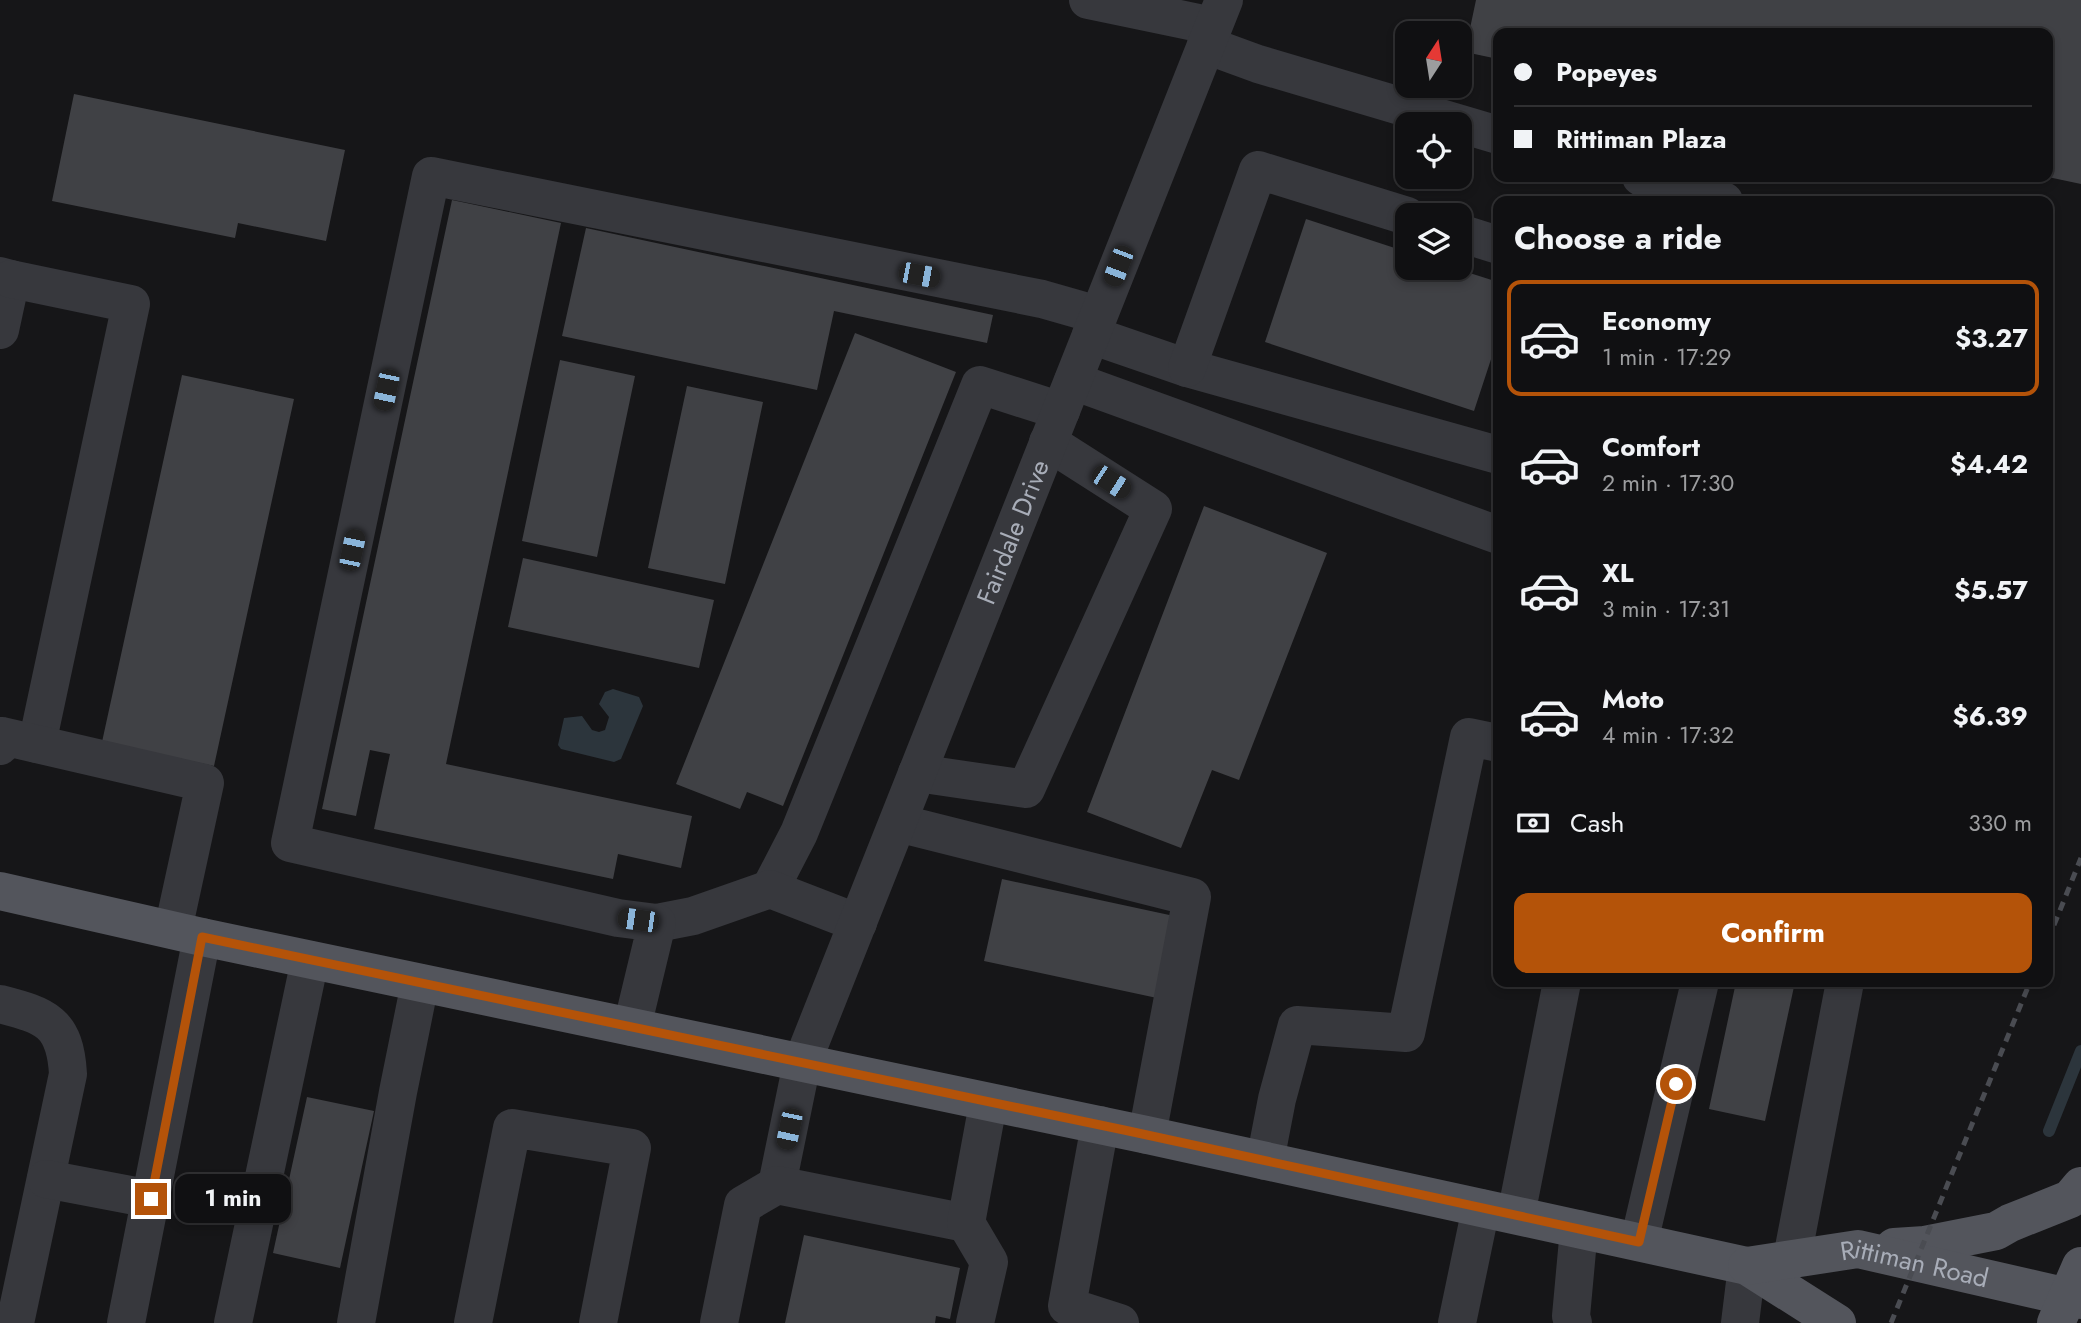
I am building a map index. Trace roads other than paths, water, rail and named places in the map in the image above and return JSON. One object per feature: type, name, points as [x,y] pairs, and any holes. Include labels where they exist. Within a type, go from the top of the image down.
[{"type":"main road","name":"Rittiman Road","points":[[0,891],[310,960],[988,1104],[1147,1135],[1746,1266],[1837,1323]]},
{"type":"main road","points":[[1858,1249],[1925,1245],[1996,1231],[2070,1199],[2081,1186]]},
{"type":"main road","name":"Rittiman Road","points":[[1746,1266],[1858,1249],[2071,1296]]},
{"type":"street","points":[[1088,0],[1214,24],[1258,64],[1493,134]]},
{"type":"street","name":"Fairdale Drive","points":[[777,1185],[802,1063],[1214,24]]},
{"type":"street","points":[[1187,369],[1258,170],[1395,212]]},
{"type":"street","points":[[858,923],[770,889],[693,916],[657,923],[618,918],[290,843],[431,176],[1042,299],[1187,369],[1493,454]]},
{"type":"street","points":[[1658,182],[1707,196]]},
{"type":"street","points":[[1472,236],[1493,243]]},
{"type":"street","points":[[0,330],[5,278],[131,304],[10,740],[205,783],[151,1199],[126,1323]]},
{"type":"street","points":[[770,889],[799,833],[980,384],[1061,411],[1493,534]]},
{"type":"street","points":[[917,773],[1026,789],[1153,509],[1061,411]]},
{"type":"street","points":[[1265,1161],[1277,1099],[1297,1025],[1405,1033],[1468,737],[1493,742]]},
{"type":"street","points":[[898,823],[1192,897],[1147,1135]]},
{"type":"street","points":[[632,1027],[657,923]]},
{"type":"street","points":[[233,1322],[310,960]]},
{"type":"street","points":[[356,1323],[420,983]]},
{"type":"street","points":[[1457,1323],[1498,1211],[1561,987]]},
{"type":"street","points":[[1639,1242],[1699,987]]},
{"type":"street","points":[[1792,1258],[1844,987]]},
{"type":"street","points":[[0,1004],[41,1016],[58,1032],[67,1052],[68,1074],[15,1323]]},
{"type":"street","points":[[975,1323],[989,1262],[966,1223],[988,1104]]},
{"type":"street","points":[[1100,1125],[1067,1306],[1120,1323]]},
{"type":"street","points":[[472,1323],[512,1128],[632,1148],[598,1323]]},
{"type":"street","points":[[46,1179],[151,1199]]},
{"type":"street","points":[[719,1323],[743,1205],[777,1185],[966,1223]]},
{"type":"street","points":[[1573,1323],[1571,1317],[1579,1229]]},
{"type":"street","points":[[1740,1323],[1746,1266]]},
{"type":"waterway","points":[[2049,1131],[2081,1051]]},
{"type":"railway","points":[[2053,928],[2081,858]]},
{"type":"railway","points":[[1891,1323],[2028,987]]}]
